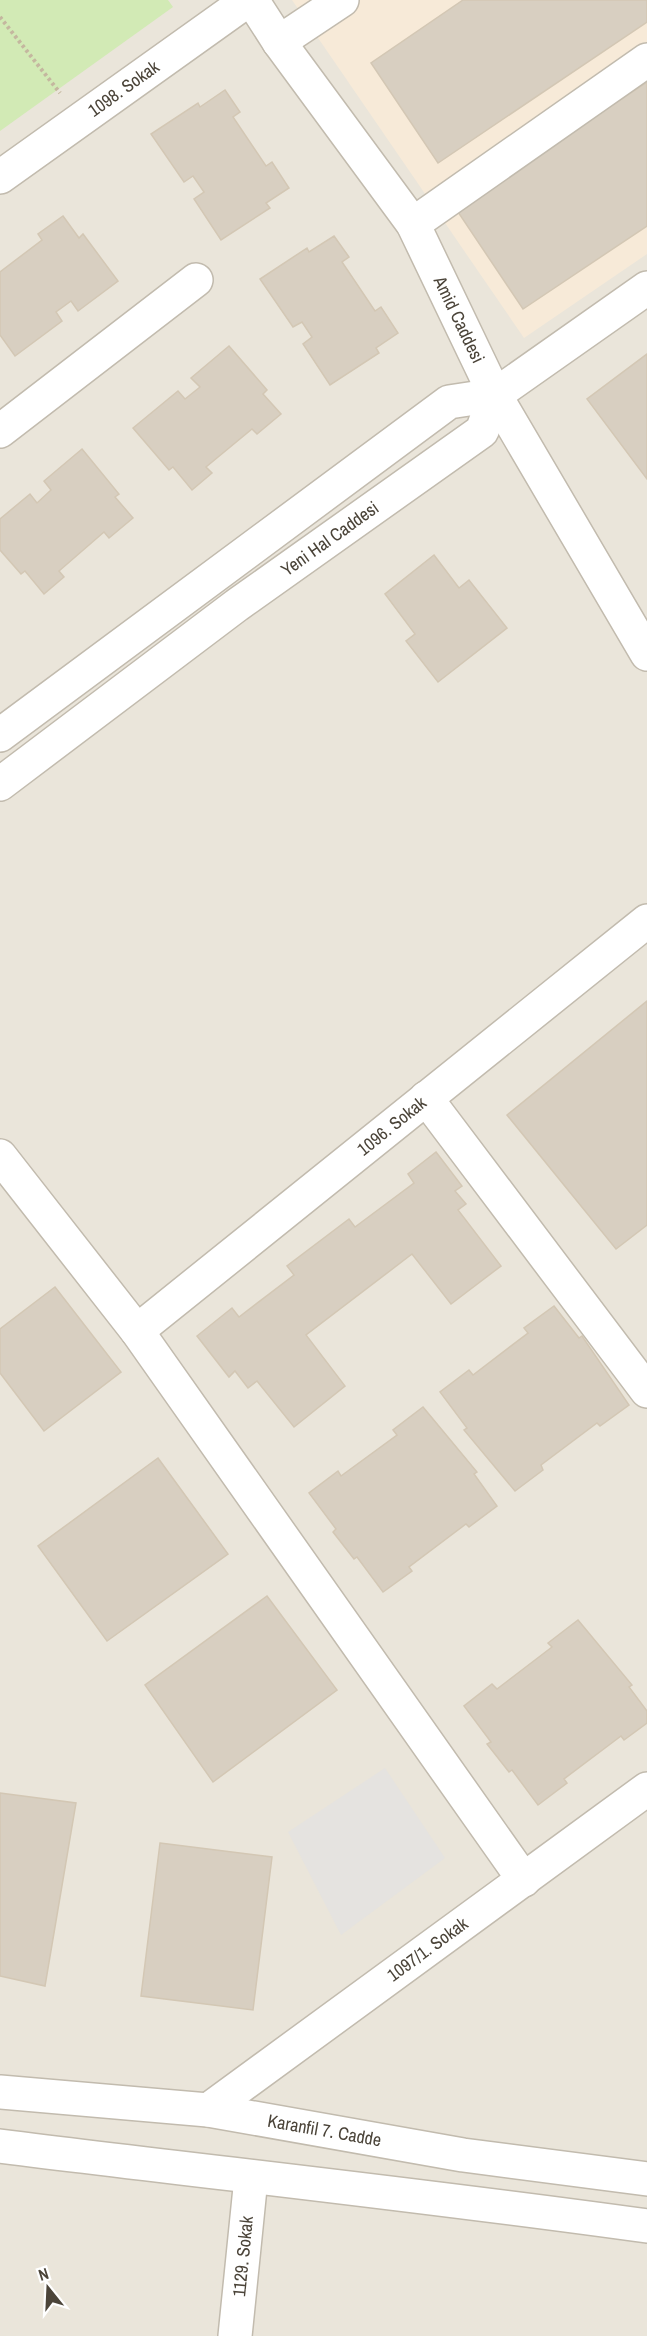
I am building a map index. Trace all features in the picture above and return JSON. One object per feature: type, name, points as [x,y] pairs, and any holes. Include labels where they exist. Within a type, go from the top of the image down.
[{"type":"street","name":"1098. Sokak","points":[[0,177],[248,0]]},
{"type":"street","name":"Amid Caddesi","points":[[252,0],[279,42],[413,224],[495,394],[647,654]]},
{"type":"street","points":[[279,42],[342,0]]},
{"type":"street","points":[[413,224],[647,60]]},
{"type":"street","points":[[0,431],[196,280]]},
{"type":"street","points":[[0,735],[449,402],[495,394],[647,288]]},
{"type":"street","name":"Yeni Hal Caddesi","points":[[0,784],[237,605],[482,431],[495,394]]},
{"type":"street","name":"1096. Sokak","points":[[137,1331],[647,921]]},
{"type":"street","points":[[426,1098],[647,1391]]},
{"type":"street","points":[[0,1156],[137,1331],[524,1880]]},
{"type":"street","name":"1097/1. Sokak","points":[[208,2110],[647,1789]]},
{"type":"street","name":"Karanfil 7. Cadde","points":[[0,2092],[208,2110],[463,2154],[647,2178]]},
{"type":"street","points":[[0,2146],[251,2178],[491,2204],[647,2226]]},
{"type":"street","name":"1129. Sokak","points":[[235,2336],[251,2178]]},
{"type":"path","points":[[0,17],[81,120]]},
{"type":"shaded area","points":[[0,0],[647,0],[647,2336],[0,2336]]},
{"type":"shaded area","points":[[292,0],[647,0],[647,254],[524,338]]},
{"type":"shaded area","points":[[385,1768],[445,1858],[341,1935],[288,1832]]},
{"type":"green space","points":[[0,0],[168,0],[173,7],[0,131]]},
{"type":"building","points":[[463,0],[647,0],[647,22],[438,163],[371,63]]},
{"type":"building","points":[[647,82],[647,226],[523,309],[456,209]]},
{"type":"building","points":[[225,90],[240,112],[233,117],[266,166],[272,162],[289,188],[266,203],[270,208],[221,240],[194,199],[204,192],[193,176],[184,182],[151,134],[198,103],[200,107]]},
{"type":"building","points":[[63,216],[79,238],[83,234],[118,281],[78,311],[71,301],[56,312],[62,321],[15,356],[0,335],[0,272],[42,240],[38,234]]},
{"type":"building","points":[[334,236],[349,257],[342,262],[375,311],[381,307],[398,333],[376,348],[379,353],[330,385],[303,344],[312,337],[302,322],[293,327],[260,279],[307,248],[309,252]]},
{"type":"building","points":[[229,346],[267,390],[263,394],[281,414],[257,434],[252,429],[206,467],[212,473],[192,490],[173,467],[169,470],[133,428],[178,391],[185,399],[200,387],[191,378]]},
{"type":"building","points":[[647,354],[647,479],[587,399]]},
{"type":"building","points":[[82,449],[119,494],[115,497],[133,518],[109,538],[104,532],[59,571],[64,577],[44,594],[25,571],[21,574],[0,550],[0,519],[30,494],[37,503],[51,490],[44,481]]},
{"type":"building","points":[[434,555],[459,588],[469,580],[507,628],[438,682],[406,641],[415,634],[385,594]]},
{"type":"building","points":[[647,1001],[647,1225],[616,1249],[507,1115]]},
{"type":"building","points":[[436,1152],[462,1186],[455,1191],[466,1204],[458,1210],[501,1266],[451,1304],[412,1254],[306,1335],[345,1386],[294,1427],[257,1381],[248,1388],[235,1371],[229,1377],[197,1336],[232,1308],[239,1317],[294,1275],[287,1266],[349,1219],[355,1227],[414,1183],[408,1174]]},
{"type":"building","points":[[55,1287],[121,1372],[44,1431],[0,1373],[0,1329]]},
{"type":"building","points":[[554,1306],[579,1338],[582,1336],[629,1405],[600,1426],[597,1423],[541,1465],[543,1470],[515,1491],[464,1430],[467,1428],[440,1392],[469,1370],[473,1375],[528,1333],[524,1328]]},
{"type":"building","points":[[423,1407],[477,1472],[474,1474],[497,1506],[469,1527],[466,1524],[409,1567],[412,1571],[383,1592],[357,1557],[354,1559],[333,1532],[336,1529],[309,1493],[338,1471],[341,1476],[397,1435],[393,1430]]},
{"type":"building","points":[[158,1458],[228,1554],[107,1641],[38,1546]]},
{"type":"building","points":[[267,1596],[337,1690],[213,1782],[145,1685]]},
{"type":"building","points":[[578,1620],[632,1685],[629,1687],[647,1711],[647,1723],[624,1740],[621,1736],[564,1779],[567,1783],[538,1805],[512,1770],[509,1772],[487,1744],[491,1742],[464,1706],[492,1684],[497,1689],[552,1647],[548,1643]]},
{"type":"building","points":[[0,1793],[76,1803],[45,1986],[0,1976]]},
{"type":"building","points":[[160,1843],[272,1857],[253,2010],[141,1996]]}]
